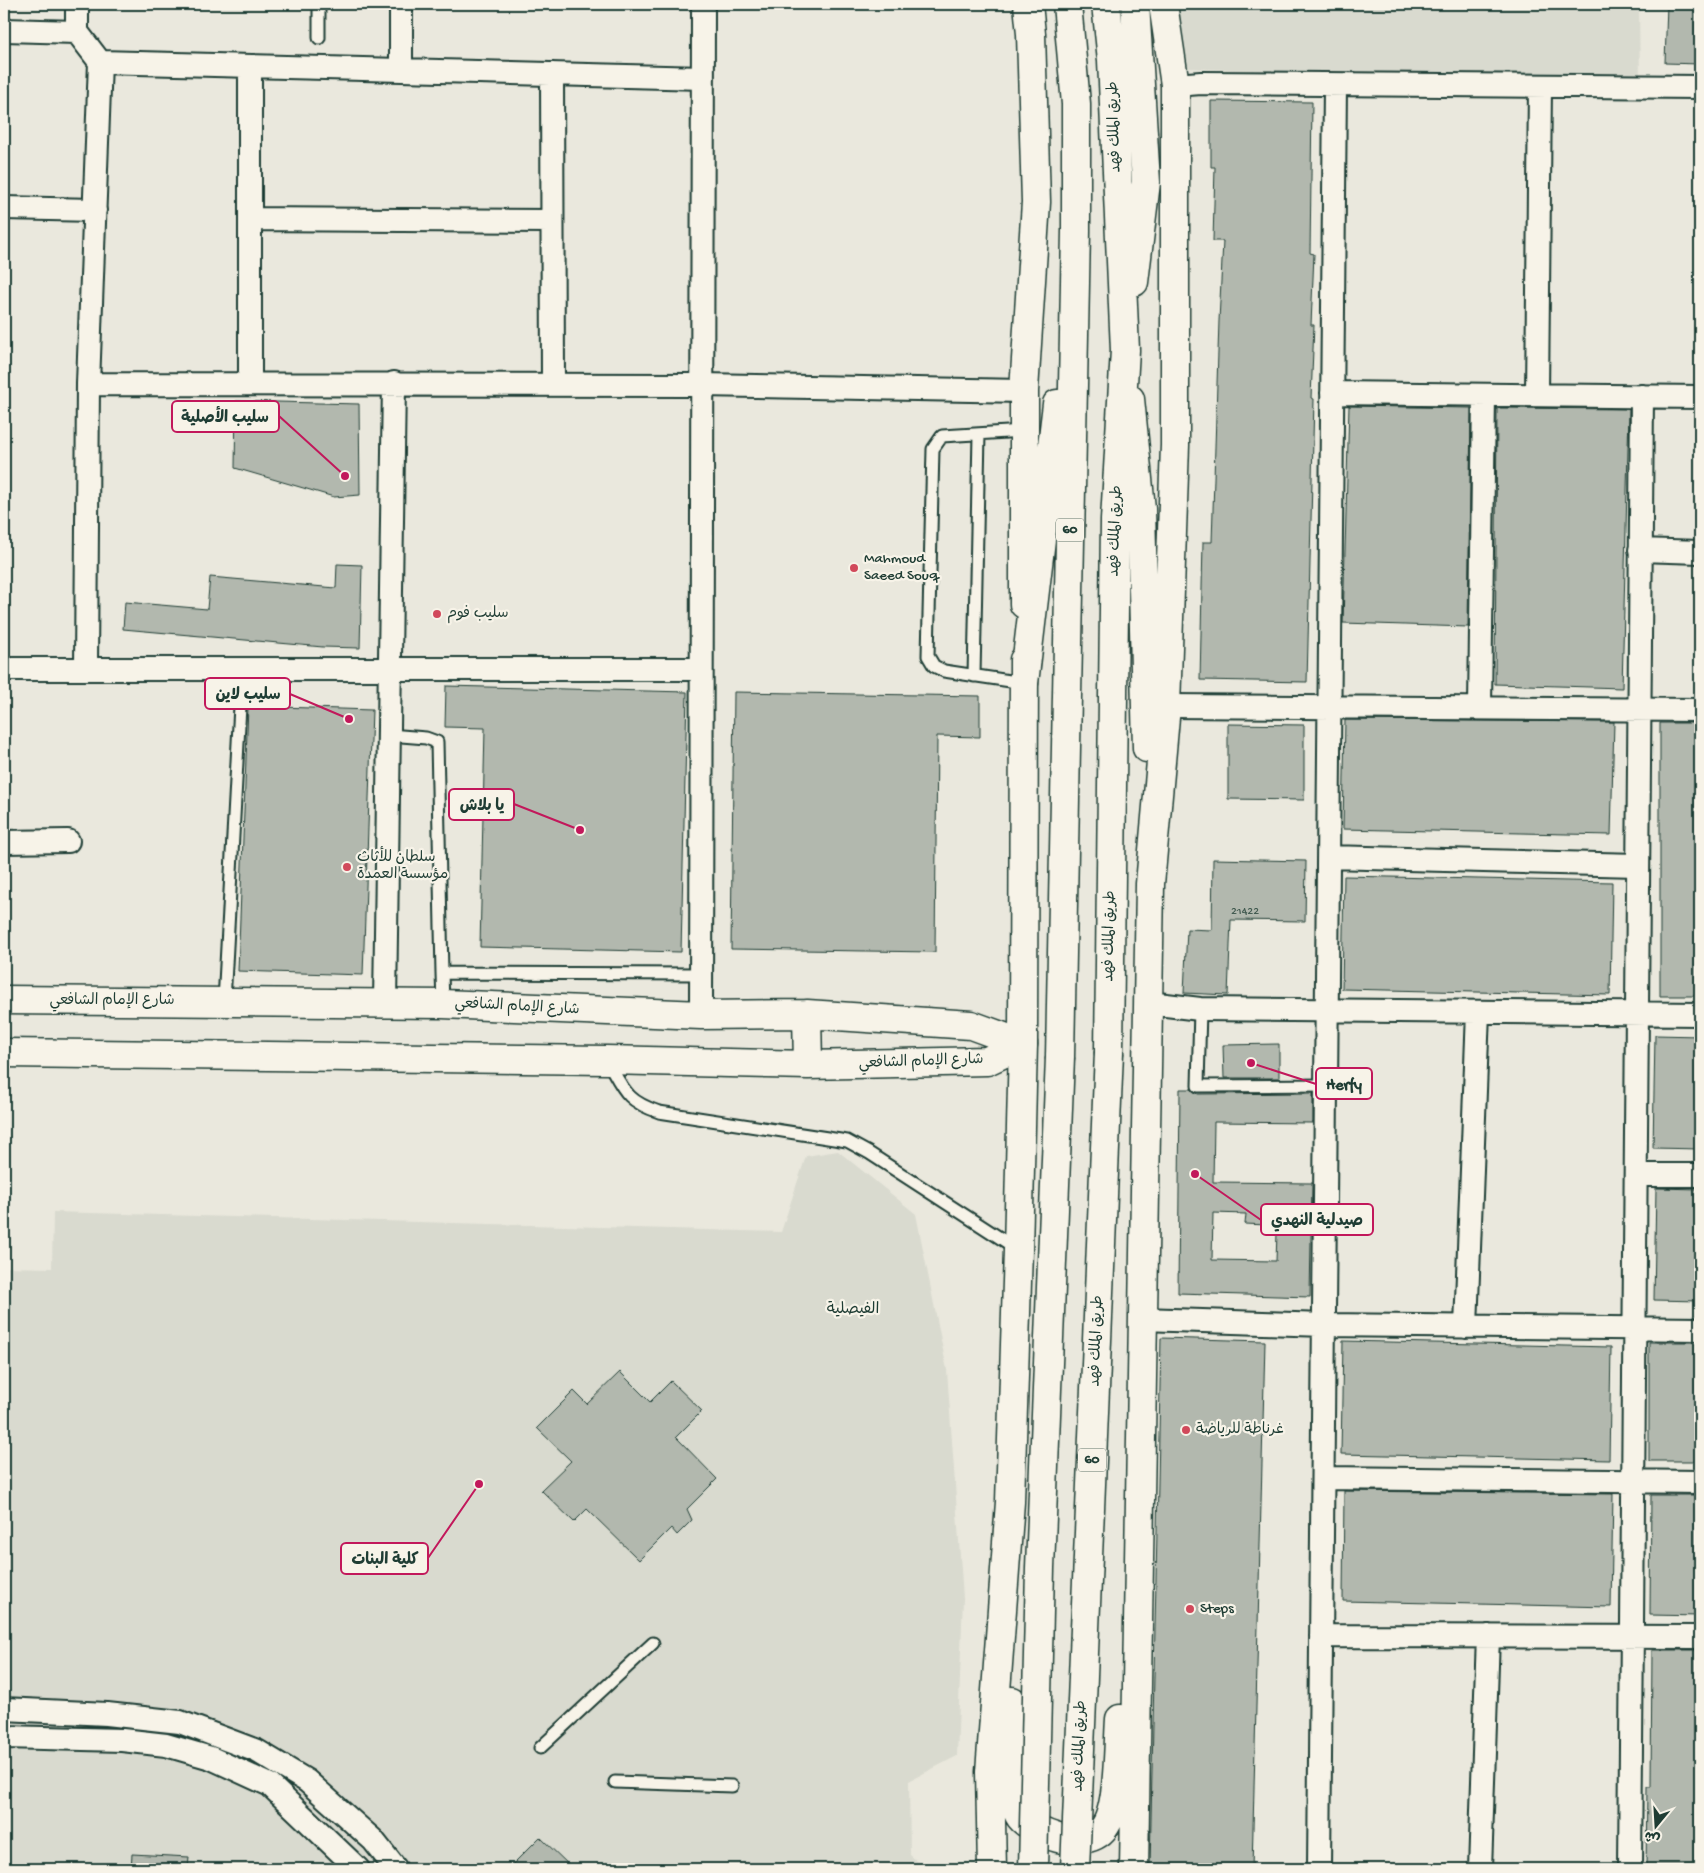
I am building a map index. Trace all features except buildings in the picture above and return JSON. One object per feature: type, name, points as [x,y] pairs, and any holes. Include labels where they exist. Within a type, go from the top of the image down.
[{"type":"main road","points":[[1028,4],[1031,34],[1036,202],[1024,390],[1023,1044],[1010,1502],[1013,1793],[1019,1816],[1044,1833],[1062,1839],[1085,1841],[1106,1826],[1113,1800],[1142,1450]]},
{"type":"main road","name":"60","points":[[1033,1869],[1040,1568],[1060,1057],[1076,231],[1076,104],[1068,4]]},
{"type":"main road","name":"طريق الملك فهد","points":[[1075,1869],[1109,1052],[1115,520],[1125,350],[1112,60],[1106,4]]},
{"type":"main road","points":[[1134,1869],[1150,884],[1141,509],[1125,350],[1146,182],[1135,4]]},
{"type":"main road","points":[[1150,884],[1166,706],[1175,445],[1175,85],[1163,4]]},
{"type":"main road","points":[[1024,684],[1076,231]]},
{"type":"main road","name":"شارع الإمام الشافعي","points":[[4,1000],[443,1004],[701,1015],[807,1014],[971,1025],[1023,1044]]},
{"type":"main road","points":[[807,1014],[808,1065]]},
{"type":"main road","name":"شارع الإمام الشافعي","points":[[4,1052],[607,1060],[808,1065],[987,1061],[1023,1044]]},
{"type":"main road","points":[[992,1869],[990,1772],[1010,1502]]},
{"type":"street","points":[[78,4],[76,32],[100,62],[88,384],[86,669]]},
{"type":"street","points":[[401,4],[401,70]]},
{"type":"street","points":[[701,1015],[703,4]]},
{"type":"street","points":[[4,30],[76,32]]},
{"type":"street","points":[[100,62],[703,78]]},
{"type":"street","points":[[250,66],[250,384]]},
{"type":"street","points":[[552,74],[553,384]]},
{"type":"street","points":[[1175,85],[1700,87]]},
{"type":"street","points":[[1319,1869],[1335,85]]},
{"type":"street","points":[[1537,395],[1540,86]]},
{"type":"street","points":[[4,208],[94,210]]},
{"type":"street","points":[[250,219],[552,221]]},
{"type":"street","points":[[385,1003],[394,383]]},
{"type":"street","points":[[88,384],[553,384],[1024,390]]},
{"type":"street","points":[[1332,393],[1700,397]]},
{"type":"street","points":[[1480,707],[1484,395]]},
{"type":"street","points":[[1630,1869],[1642,396]]},
{"type":"street","points":[[1640,550],[1700,552]]},
{"type":"street","points":[[4,669],[701,669]]},
{"type":"street","points":[[1166,706],[1700,710]]},
{"type":"street","points":[[4,842],[68,841]]},
{"type":"street","points":[[1329,857],[1638,865]]},
{"type":"street","points":[[1149,1003],[1200,1009],[1700,1014]]},
{"type":"street","points":[[1466,1326],[1478,1012]]},
{"type":"street","points":[[1636,1175],[1700,1176]]},
{"type":"street","points":[[1142,1318],[1325,1325],[1700,1329]]},
{"type":"street","points":[[1324,1478],[1700,1482]]},
{"type":"street","points":[[1321,1636],[1700,1637]]},
{"type":"street","points":[[1480,1869],[1488,1636]]},
{"type":"street","points":[[4,1709],[106,1714],[180,1722],[257,1751],[307,1781],[373,1840],[388,1866]]},
{"type":"street","points":[[106,1714],[107,1740]]},
{"type":"street","points":[[4,1737],[107,1740],[166,1745],[211,1758],[270,1785],[358,1869]]},
{"type":"lane","points":[[319,4],[320,38]]},
{"type":"lane","points":[[1024,431],[942,436],[933,449],[928,656],[934,666],[944,671],[1024,684]]},
{"type":"lane","points":[[974,676],[979,434]]},
{"type":"lane","points":[[224,1002],[242,669]]},
{"type":"lane","points":[[389,735],[426,738],[437,742],[443,1004]]},
{"type":"lane","points":[[442,973],[700,974]]},
{"type":"lane","points":[[1200,1009],[1198,1086],[1327,1085]]},
{"type":"lane","points":[[607,1060],[629,1098],[642,1107],[659,1112],[847,1141],[869,1153],[1018,1250]]},
{"type":"lane","points":[[540,1748],[653,1643]]},
{"type":"lane","points":[[615,1782],[732,1786]]},
{"type":"shaded area","points":[[1175,4],[1639,4],[1640,86],[1184,68]]},
{"type":"shaded area","points":[[838,1151],[916,1214],[947,1370],[963,1598],[957,1756],[909,1781],[910,1855],[926,1869],[4,1869],[4,1267],[52,1268],[53,1212],[781,1232],[806,1156]]},
{"type":"place","name":"سليب الأصلية","points":[[345,476]]},
{"type":"place","name":"Mahmoud Saeed Souq","points":[[854,568]]},
{"type":"place","name":"سليب فوم","points":[[437,614]]},
{"type":"place","name":"سليب لاين","points":[[349,719]]},
{"type":"place","name":"يا بلاش","points":[[580,830]]},
{"type":"place","name":"سلطان للأثاث مؤسسة العمدة","points":[[347,867]]},
{"type":"place","name":"Herfy","points":[[1251,1063]]},
{"type":"place","name":"صيدلية النهدي","points":[[1195,1174]]},
{"type":"place","name":"غرناطة للرياضة","points":[[1186,1430]]},
{"type":"place","name":"كلية البنات","points":[[479,1484]]},
{"type":"place","name":"Steps","points":[[1190,1609]]},
{"type":"district","name":"الفيصلية","points":[[853,1310]]}]
